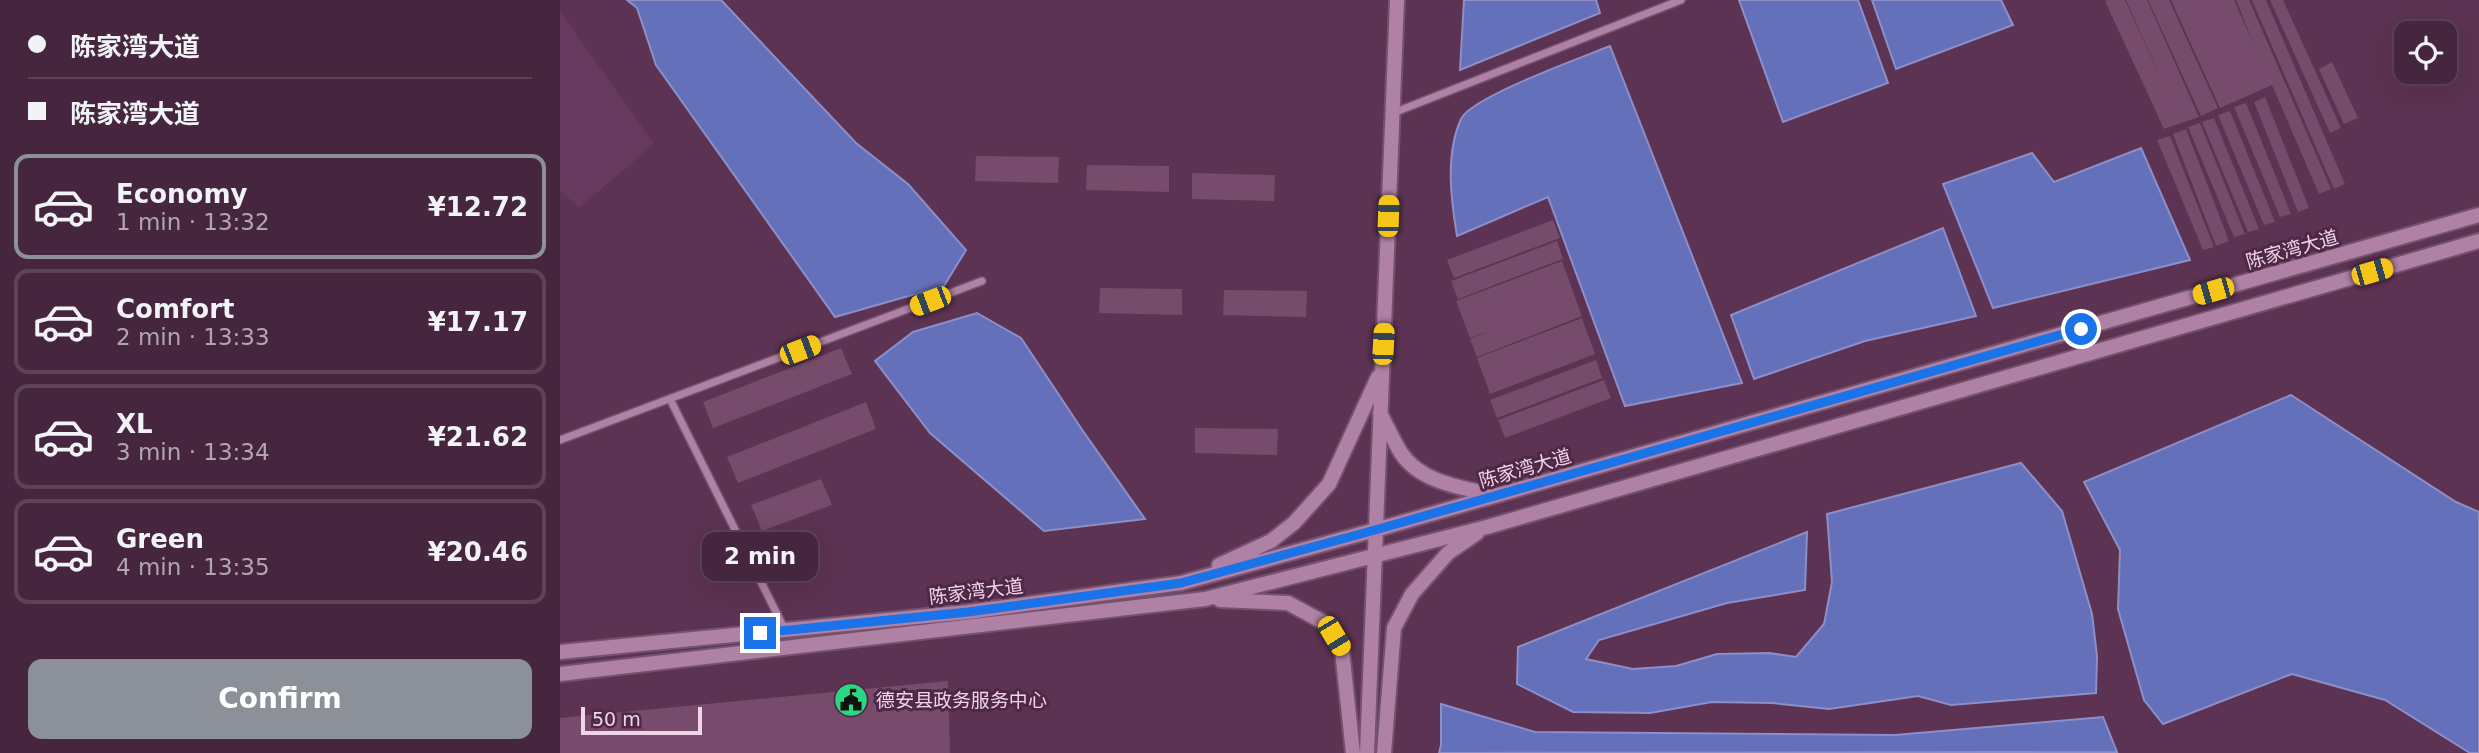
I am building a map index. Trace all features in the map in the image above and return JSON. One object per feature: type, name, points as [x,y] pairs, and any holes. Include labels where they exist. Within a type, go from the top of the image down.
[{"type":"main road","points":[[1367,753],[1397,0]]},
{"type":"main road","name":"陈家湾大道","points":[[560,652],[968,612],[1181,583],[1496,496],[2479,215]]},
{"type":"main road","name":"陈家湾大道","points":[[560,674],[1205,599],[1487,527],[2479,241]]},
{"type":"main road","points":[[1181,583],[1271,541],[1294,523],[1329,484],[1382,370]]},
{"type":"main road","points":[[1380,412],[1402,455],[1421,472],[1448,485],[1496,496]]},
{"type":"main road","points":[[1384,753],[1394,628],[1412,594],[1448,553],[1487,527]]},
{"type":"main road","points":[[1205,599],[1288,603],[1325,622],[1342,650],[1353,753]]},
{"type":"street","points":[[1393,113],[1681,0]]},
{"type":"street","points":[[560,440],[982,282]]},
{"type":"street","points":[[670,399],[785,630]]},
{"type":"shaded area","points":[[560,11],[654,144],[579,208],[560,190]]},
{"type":"water","points":[[627,0],[721,0],[856,143],[908,184],[966,250],[944,286],[835,317],[656,65],[637,8]]},
{"type":"water","points":[[1464,0],[1596,0],[1600,13],[1460,70]]},
{"type":"water","points":[[1739,0],[1858,0],[1888,83],[1783,122]]},
{"type":"water","points":[[1872,0],[2001,0],[2013,25],[1896,69]]},
{"type":"water","points":[[1610,46],[1742,383],[1625,406],[1548,197],[1457,236],[1451,192],[1451,162],[1461,119],[1469,110],[1505,89]]},
{"type":"water","points":[[2141,148],[2190,260],[1993,308],[1943,184],[2032,153],[2054,182]]},
{"type":"water","points":[[1943,228],[1976,316],[1865,341],[1754,379],[1731,315]]},
{"type":"water","points":[[977,313],[1021,338],[1145,519],[1044,531],[930,433],[875,361],[913,332]]},
{"type":"water","points":[[2291,395],[2456,502],[2479,512],[2479,753],[2470,753],[2385,700],[2292,674],[2163,724],[2144,700],[2118,609],[2120,550],[2084,482]]},
{"type":"water","points":[[2021,463],[2062,511],[2092,614],[2097,656],[2096,693],[1951,705],[1918,696],[1829,709],[1772,703],[1712,702],[1650,713],[1573,712],[1517,684],[1518,647],[1807,532],[1805,590],[1727,603],[1599,640],[1586,659],[1633,669],[1676,666],[1717,654],[1769,653],[1796,657],[1824,624],[1832,582],[1827,514]]},
{"type":"water","points":[[1441,704],[1535,732],[1895,735],[2103,717],[2117,752],[1439,753]]},
{"type":"building","points":[[2125,0],[2167,92],[2126,0],[2147,0],[2199,117],[2164,129],[2105,1]]},
{"type":"building","points":[[2148,0],[2169,0],[2218,108],[2201,116]]},
{"type":"building","points":[[2171,0],[2234,0],[2255,47],[2236,0],[2249,0],[2331,189],[2319,194],[2272,85],[2220,108]]},
{"type":"building","points":[[2252,0],[2266,0],[2345,184],[2334,189]]},
{"type":"building","points":[[2270,0],[2283,0],[2341,128],[2330,133]]},
{"type":"building","points":[[2332,62],[2358,118],[2344,124],[2319,69]]},
{"type":"building","points":[[2265,97],[2309,208],[2298,212],[2254,102]]},
{"type":"building","points":[[2246,103],[2291,214],[2280,217],[2234,107]]},
{"type":"building","points":[[2230,111],[2275,222],[2264,225],[2218,115]]},
{"type":"building","points":[[2214,118],[2259,229],[2248,232],[2202,122]]},
{"type":"building","points":[[2200,123],[2245,234],[2234,237],[2188,127]]},
{"type":"building","points":[[2186,129],[2229,241],[2216,246],[2173,134]]},
{"type":"building","points":[[2170,136],[2214,247],[2203,250],[2157,140]]},
{"type":"building","points":[[976,156],[1059,157],[1058,183],[975,181]]},
{"type":"building","points":[[1087,165],[1169,166],[1169,192],[1086,190]]},
{"type":"building","points":[[1192,173],[1275,175],[1274,201],[1192,199]]},
{"type":"building","points":[[1553,220],[1560,238],[1454,278],[1447,260]]},
{"type":"building","points":[[1557,241],[1563,259],[1458,299],[1451,281]]},
{"type":"building","points":[[1562,261],[1582,316],[1477,357],[1470,339],[1489,331],[1470,338],[1456,301]]},
{"type":"building","points":[[1100,288],[1182,289],[1182,315],[1099,313]]},
{"type":"building","points":[[1224,290],[1307,291],[1306,317],[1223,315]]},
{"type":"building","points":[[1582,318],[1595,354],[1490,394],[1477,358]]},
{"type":"building","points":[[841,348],[852,374],[713,428],[703,402]]},
{"type":"building","points":[[1596,360],[1602,378],[1497,418],[1490,400]]},
{"type":"building","points":[[1604,380],[1611,398],[1505,438],[1498,420]]},
{"type":"building","points":[[866,402],[876,429],[738,483],[727,457]]},
{"type":"building","points":[[1195,428],[1278,429],[1277,455],[1195,453]]},
{"type":"building","points":[[821,479],[832,505],[762,531],[751,505]]},
{"type":"building","name":"德安县政务服务中心","points":[[948,681],[950,753],[560,753],[560,718]]},
{"type":"place","name":"德安县政务服务中心","points":[[851,700]]},
{"type":"route","points":[[760,633],[968,612],[1181,583],[2081,329]]}]
